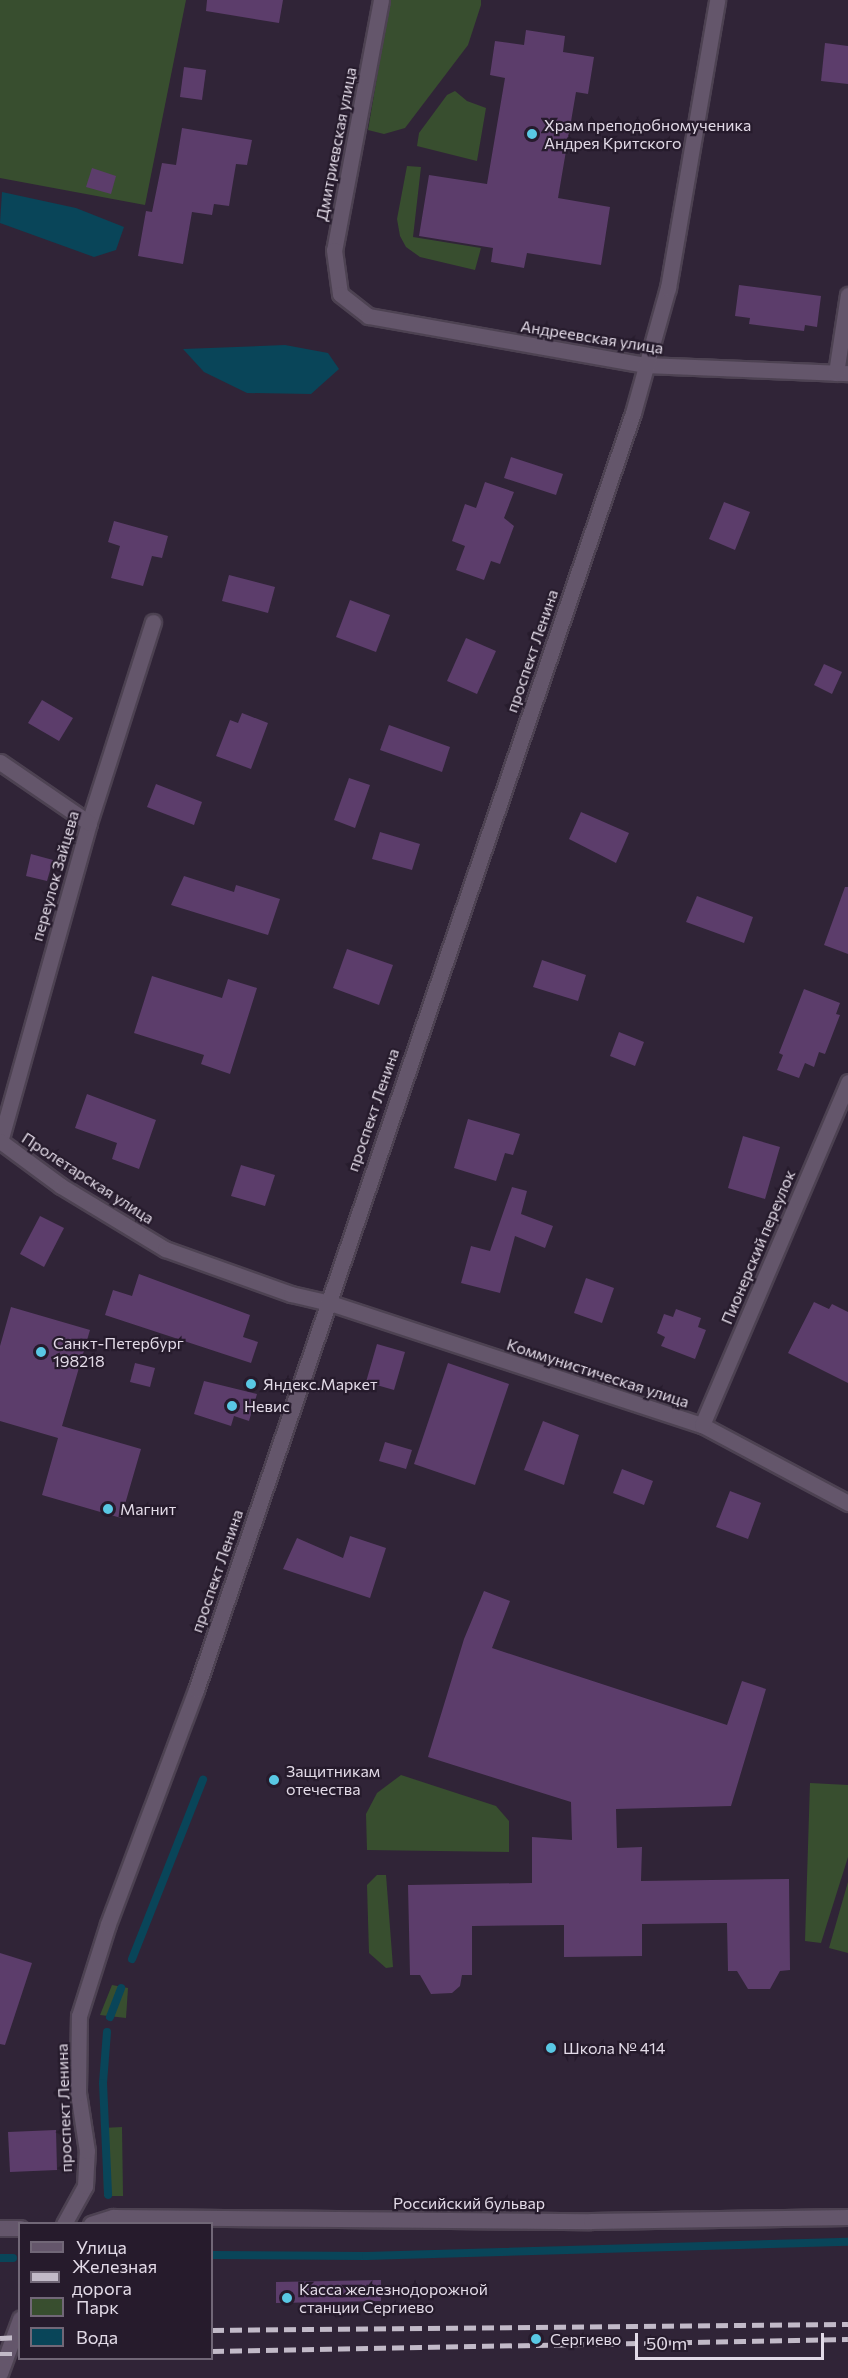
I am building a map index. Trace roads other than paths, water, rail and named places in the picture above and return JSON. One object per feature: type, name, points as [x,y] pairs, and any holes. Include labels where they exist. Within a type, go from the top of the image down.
[{"type":"street","name":"Дмитриевская улица","points":[[340,294],[334,250],[381,0]]},
{"type":"street","name":"проспект Ленина","points":[[65,2222],[85,2186],[87,2151],[78,2093],[79,2016],[108,1924],[195,1690],[629,424],[668,288],[717,0]]},
{"type":"street","name":"Андреевская улица","points":[[340,294],[368,316],[646,365],[842,373]]},
{"type":"street","points":[[842,373],[848,295]]},
{"type":"street","name":"переулок Зайцева","points":[[0,1141],[89,823],[153,622]]},
{"type":"street","points":[[0,762],[89,823]]},
{"type":"street","name":"Пионерский переулок","points":[[702,1425],[848,1082]]},
{"type":"street","name":"Пролетарская улица","points":[[0,1141],[71,1192],[165,1249],[291,1294],[327,1302]]},
{"type":"street","name":"Коммунистическая улица","points":[[327,1302],[702,1425],[848,1503]]},
{"type":"street","name":"Российский бульвар","points":[[95,2222],[113,2217],[591,2221],[848,2217]]},
{"type":"street","points":[[0,2228],[18,2228]]},
{"type":"street","points":[[0,2373],[18,2324]]},
{"type":"water","points":[[2,192],[76,208],[124,227],[116,250],[94,257],[0,223]]},
{"type":"water","points":[[285,345],[328,353],[339,369],[311,394],[247,393],[204,372],[183,349]]},
{"type":"waterway","points":[[132,1959],[203,1780]]},
{"type":"waterway","points":[[110,2017],[121,1988]]},
{"type":"waterway","points":[[107,2032],[103,2083],[108,2195]]},
{"type":"waterway","points":[[213,2255],[366,2256],[848,2242]]},
{"type":"waterway","points":[[0,2258],[13,2258]]},
{"type":"railway","points":[[213,2330],[848,2324]]},
{"type":"railway","points":[[0,2338],[18,2337]]},
{"type":"railway","points":[[213,2351],[848,2339]]},
{"type":"railway","points":[[0,2354],[18,2354]]},
{"type":"place","name":"Храм преподобномученика Андрея Критского","points":[[532,134]]},
{"type":"place","name":"Санкт-Петербург 198218","points":[[41,1352]]},
{"type":"place","name":"Яндекс.Маркет","points":[[251,1384]]},
{"type":"place","name":"Невис","points":[[232,1406]]},
{"type":"place","name":"Магнит","points":[[108,1509]]},
{"type":"place","name":"Защитникам отечества","points":[[274,1780]]},
{"type":"place","name":"Школа № 414","points":[[551,2048]]},
{"type":"place","name":"Касса железнодорожной станции Сергиево","points":[[287,2298]]},
{"type":"place","name":"Сергиево","points":[[536,2339]]}]
